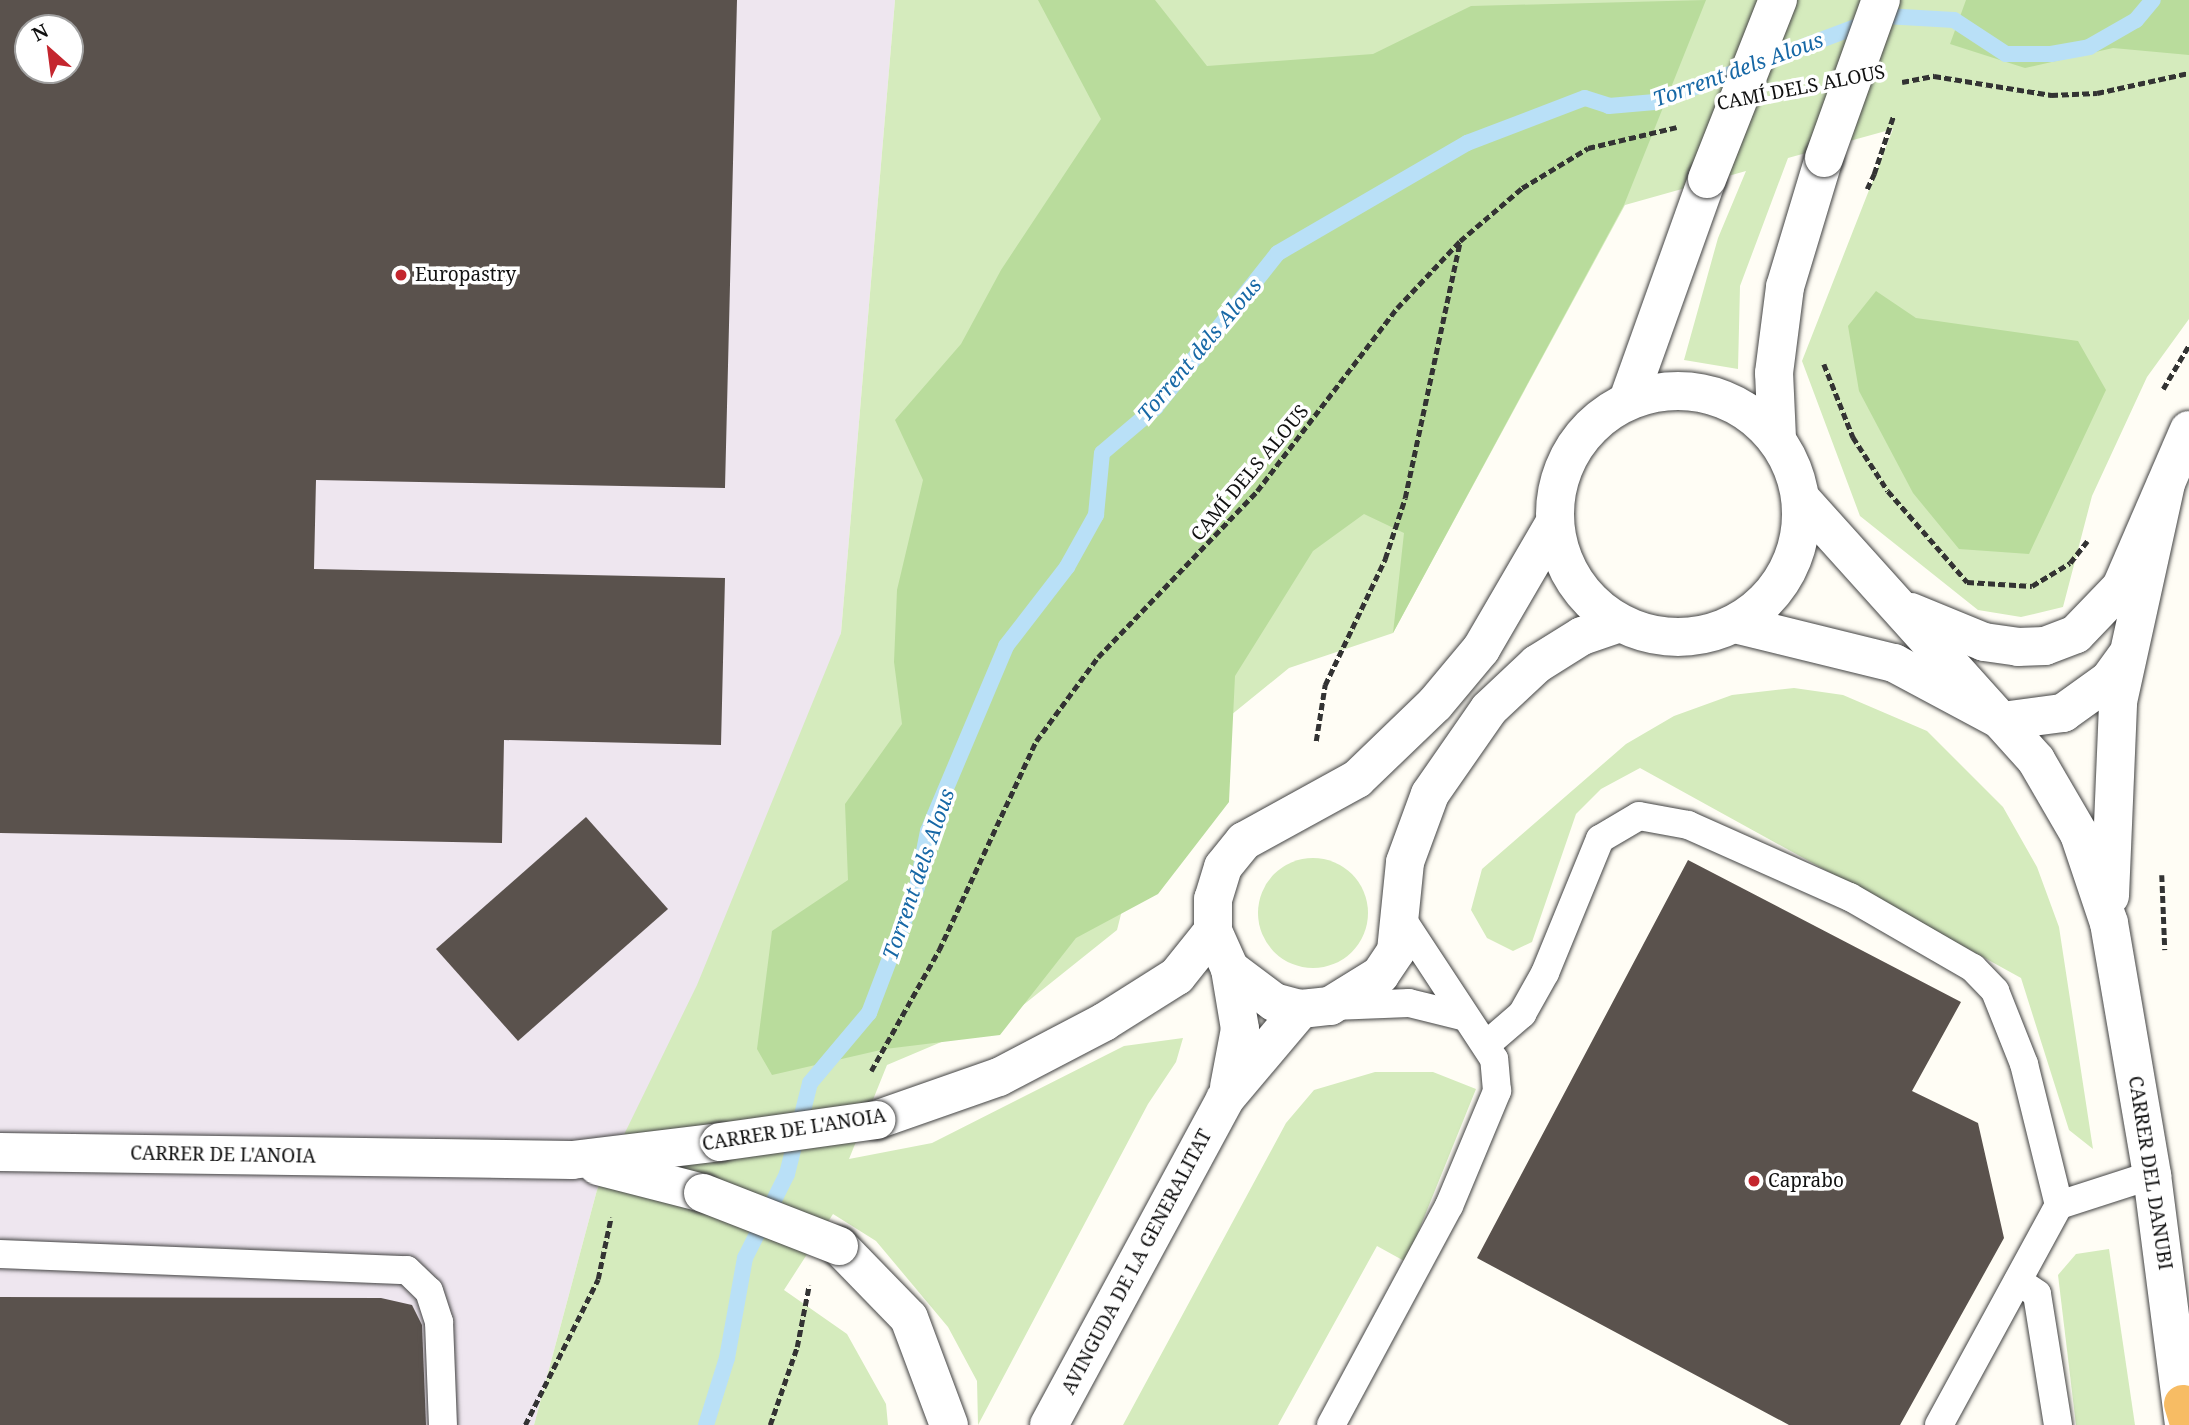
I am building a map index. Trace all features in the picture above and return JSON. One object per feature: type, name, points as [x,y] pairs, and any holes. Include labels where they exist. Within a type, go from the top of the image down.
[{"type":"street","points":[[1629,400],[1707,179],[1778,0]]},
{"type":"street","points":[[1777,438],[1753,415],[1693,391],[1629,400],[1597,421],[1572,450],[1558,485],[1555,522],[1575,582],[1620,623],[1678,638],[1735,624],[1765,602],[1788,572],[1800,537],[1802,500],[1777,438],[1774,373],[1785,287],[1824,158],[1881,0]]},
{"type":"street","name":"CARRER DEL DANUBI","points":[[1897,606],[1984,642],[2045,646],[2076,634],[2121,587],[2189,430]]},
{"type":"street","name":"CARRER DEL DANUBI","points":[[2109,923],[2126,657],[2166,484]]},
{"type":"street","name":"CARRER DEL DANUBI","points":[[1802,500],[2002,721],[2060,797],[2094,870],[2109,923],[2152,1175],[2185,1418]]},
{"type":"street","name":"AVINGUDA DE LA GENERALITAT","points":[[1049,1425],[1225,1099],[1240,1029],[1230,969],[1213,931],[1213,899],[1223,867],[1244,841],[1357,779],[1435,704],[1480,649],[1555,522]]},
{"type":"street","name":"AVINGUDA DE LA GENERALITAT","points":[[1225,1099],[1316,1007],[1380,975],[1396,951],[1404,922],[1405,862],[1430,794],[1489,709],[1537,664],[1582,636],[1620,623]]},
{"type":"street","name":"CARRER DEL DANUBI","points":[[1735,624],[1894,663],[2002,721],[2063,713],[2109,680],[2126,657]]},
{"type":"street","name":"CARRER DE L'ANOIA","points":[[0,1152],[572,1160],[876,1120],[999,1077],[1104,1022],[1177,976],[1213,931]]},
{"type":"street","name":"AVINGUDA DE LA GENERALITAT","points":[[1230,969],[1265,998],[1316,1007]]},
{"type":"street","name":"CARRER DE L'ANOIA","points":[[572,1160],[703,1193],[839,1246],[909,1318],[944,1397],[949,1425]]},
{"type":"lane","points":[[1486,1045],[1522,1014],[1545,972],[1600,839],[1639,816],[1688,825],[1850,897],[1973,968],[1995,991],[2024,1064],[2059,1205],[1939,1425]]},
{"type":"lane","points":[[1331,1425],[1479,1139],[1497,1091],[1486,1045],[1462,1016],[1404,922]]},
{"type":"lane","points":[[1316,1007],[1409,1003],[1462,1016]]},
{"type":"lane","points":[[2059,1205],[2152,1175]]},
{"type":"lane","points":[[0,1254],[407,1270],[429,1290],[439,1322],[443,1425]]},
{"type":"lane","points":[[2018,1280],[2037,1294],[2058,1425]]},
{"type":"path","name":"CAMÍ DELS ALOUS","points":[[1894,84],[1934,76],[2051,95],[2097,93],[2189,73]]},
{"type":"path","name":"CAMÍ DELS ALOUS","points":[[865,1082],[1061,703],[1257,491],[1397,308],[1460,241],[1522,188],[1588,148],[1680,126]]},
{"type":"path","points":[[1863,198],[1874,174]]},
{"type":"path","points":[[1316,741],[1325,684],[1385,559],[1405,498],[1460,241]]},
{"type":"path","points":[[1819,353],[1853,437],[1875,471],[1967,582],[2032,586],[2070,563],[2092,531]]},
{"type":"path","points":[[2161,869],[2165,961]]},
{"type":"path","points":[[526,1425],[598,1279],[609,1246],[609,1207]]},
{"type":"path","points":[[770,1425],[797,1348],[810,1278]]},
{"type":"shaded area","points":[[0,0],[895,0],[841,633],[786,820],[597,1190],[534,1425],[0,1425]]},
{"type":"green space","points":[[895,0],[2189,0],[2189,319],[2147,377],[2092,496],[2063,607],[2021,617],[1978,610],[1860,516],[1802,361],[1893,129],[1788,158],[1740,286],[1738,369],[1684,360],[1718,238],[1746,171],[1625,205],[1393,633],[1289,668],[1156,776],[1117,930],[1017,1010],[887,1065],[849,1159],[932,1143],[1124,1046],[1183,1038],[1176,1062],[1148,1104],[978,1425],[977,1381],[948,1327],[876,1241],[833,1214],[784,1290],[847,1334],[886,1404],[888,1425],[534,1425],[597,1190],[697,985],[841,633]]},
{"type":"green space","points":[[1038,0],[1155,0],[1207,66],[1373,54],[1471,6],[1706,0],[1624,205],[1393,633],[1404,533],[1364,514],[1313,551],[1235,676],[1229,802],[1158,894],[1076,938],[1000,1035],[885,1049],[772,1075],[757,1049],[772,931],[848,880],[845,804],[902,724],[894,662],[897,590],[923,480],[895,420],[961,344],[1001,270],[1101,119]]},
{"type":"green space","points":[[1966,0],[2189,0],[2189,55],[2113,48],[2025,68],[1950,44]]},
{"type":"green space","points":[[1876,291],[1916,318],[2078,341],[2106,390],[2029,554],[1959,549],[1913,493],[1859,391],[1848,326]]},
{"type":"green space","points":[[1794,688],[1843,695],[1927,731],[2003,807],[2037,867],[2059,927],[2093,1149],[2069,1130],[2021,978],[1640,768],[1601,789],[1576,814],[1532,942],[1513,951],[1487,938],[1471,910],[1482,869],[1626,744],[1674,716],[1732,695]]},
{"type":"green space","points":[[1313,858],[1334,862],[1352,874],[1364,892],[1368,913],[1364,934],[1352,952],[1334,964],[1313,968],[1292,964],[1274,952],[1262,934],[1258,913],[1262,892],[1274,874],[1292,862]]},
{"type":"green space","points":[[1375,1072],[1433,1072],[1476,1089],[1406,1262],[1377,1246],[1278,1425],[1123,1425],[1286,1123],[1314,1090]]},
{"type":"green space","points":[[2109,1249],[2135,1425],[2076,1425],[2058,1275],[2076,1254]]},
{"type":"building","name":"Europastry","points":[[0,0],[737,0],[725,488],[316,480],[314,569],[725,578],[721,745],[504,740],[502,843],[0,833]]},
{"type":"building","points":[[586,817],[668,909],[518,1041],[436,949]]},
{"type":"building","name":"Caprabo","points":[[1688,860],[1961,1002],[1912,1091],[1978,1123],[2004,1238],[1900,1425],[1789,1425],[1477,1258]]},
{"type":"building","points":[[0,1297],[381,1298],[412,1305],[422,1325],[426,1425],[0,1425]]},
{"type":"waterway","name":"Torrent dels Alous","points":[[706,1425],[727,1358],[745,1258],[787,1174],[810,1083],[869,1013],[917,887],[928,831],[1006,646],[1067,567],[1096,515],[1102,453],[1155,408],[1278,253],[1467,143],[1585,98],[1609,106],[1655,102],[1885,16],[1954,20],[2006,54],[2051,54],[2089,47],[2136,20],[2153,0]]},
{"type":"place","name":"Europastry","points":[[401,275]]},
{"type":"place","name":"Caprabo","points":[[1754,1181]]}]
